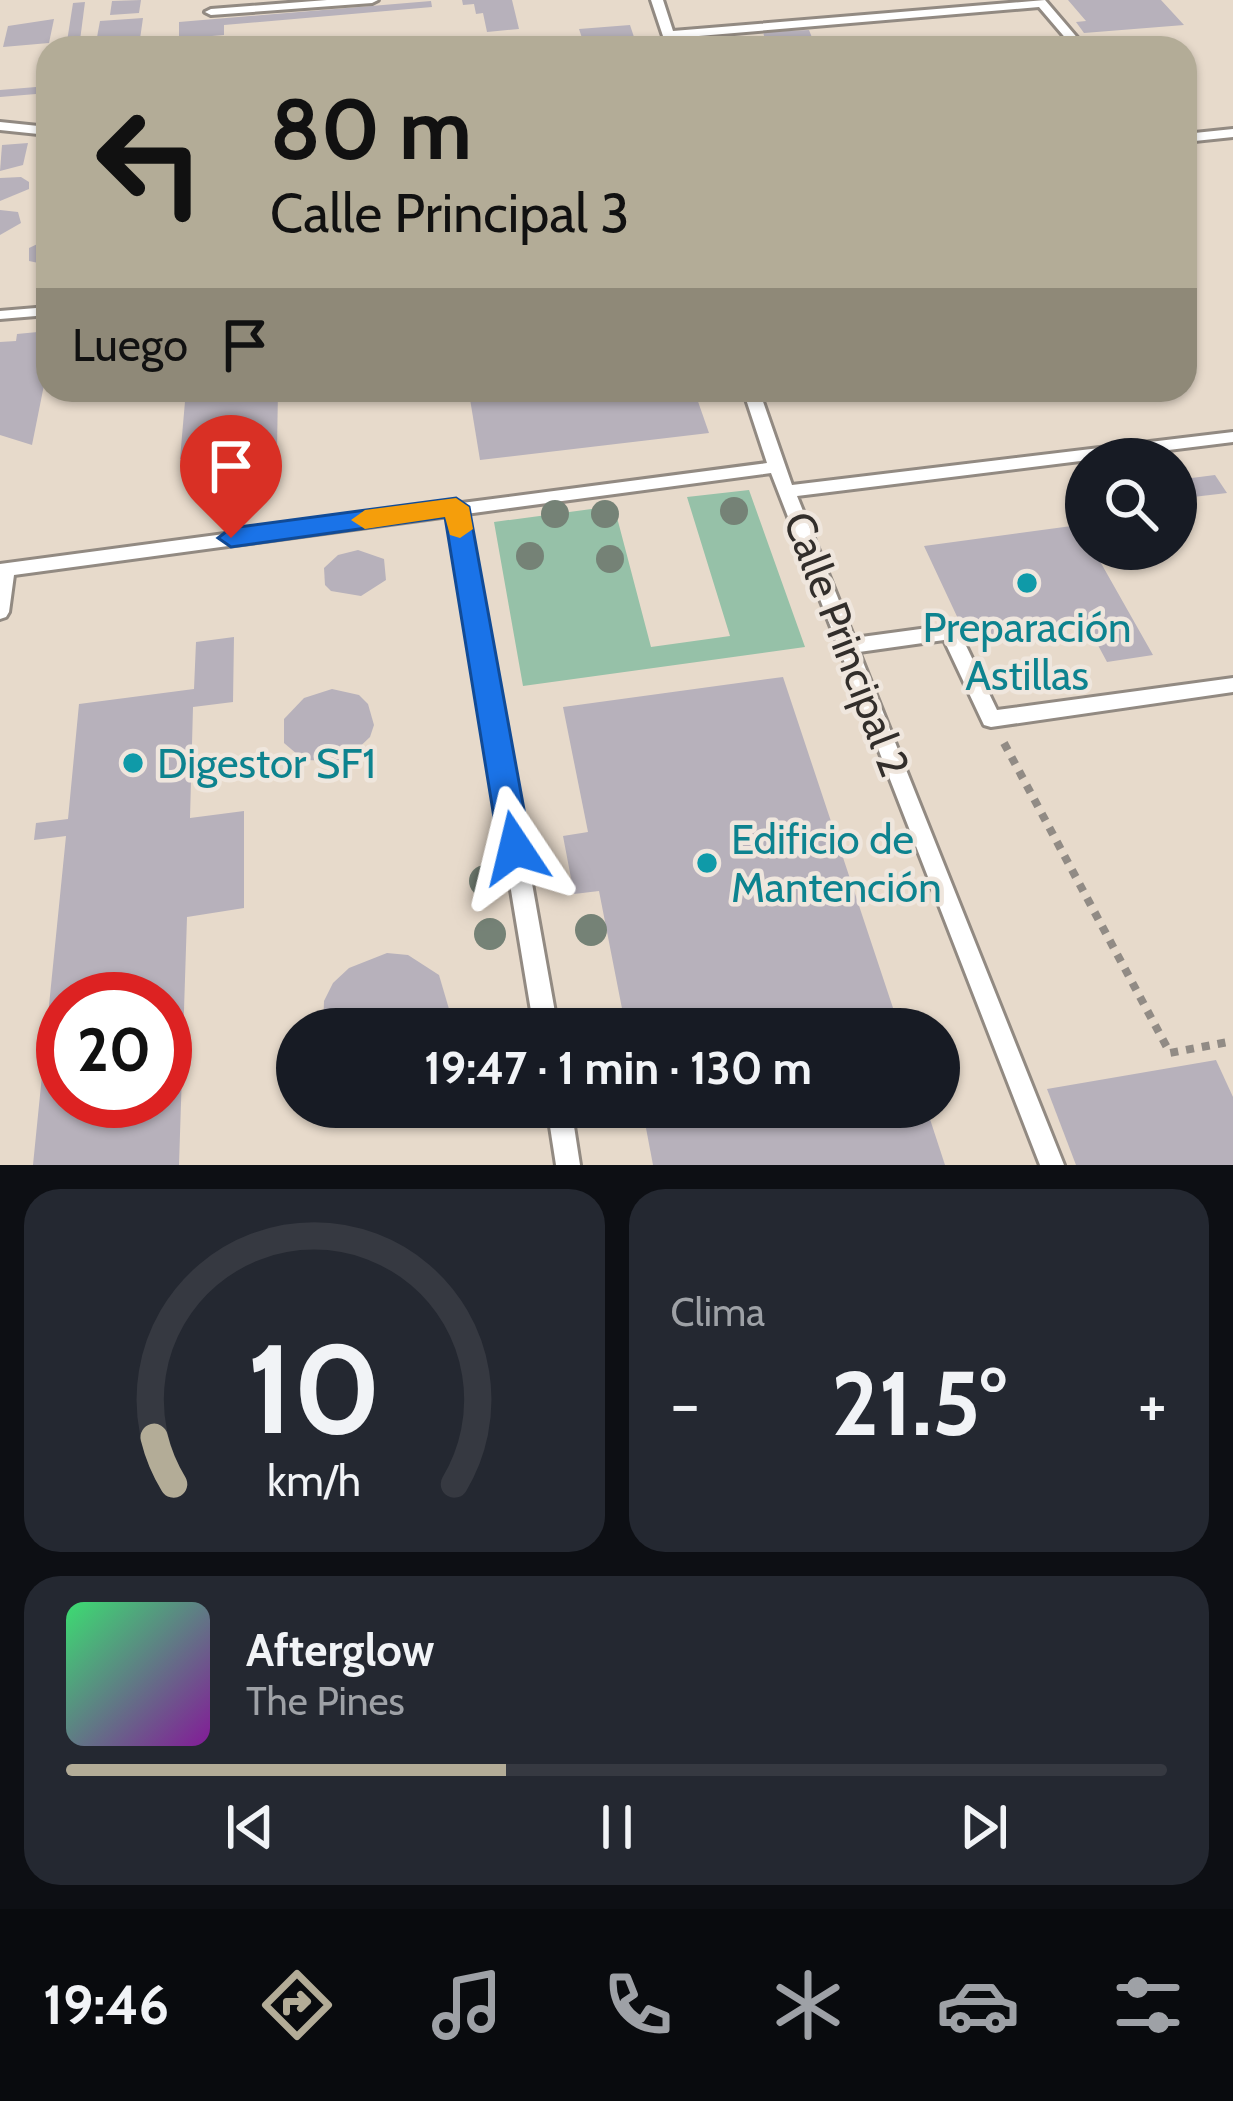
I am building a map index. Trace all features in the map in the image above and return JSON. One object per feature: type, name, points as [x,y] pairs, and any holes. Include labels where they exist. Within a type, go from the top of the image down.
[{"type":"lane","points":[[211,12],[372,0]]},
{"type":"lane","points":[[657,0],[669,36]]},
{"type":"lane","points":[[725,36],[1040,1],[1070,36]]},
{"type":"lane","points":[[0,126],[36,130]]},
{"type":"lane","points":[[1197,137],[1233,134]]},
{"type":"lane","points":[[0,315],[36,312]]},
{"type":"lane","name":"Calle Principal 2","points":[[756,402],[777,467],[1052,1165]]},
{"type":"lane","points":[[787,491],[1233,437]]},
{"type":"lane","points":[[0,612],[3,569],[777,467]]},
{"type":"lane","points":[[456,507],[542,1008]]},
{"type":"lane","points":[[848,646],[950,632],[991,719],[1233,685]]},
{"type":"lane","points":[[562,1128],[568,1165]]},
{"type":"path","points":[[991,719],[1170,1053],[1233,1041]]},
{"type":"shaded area","points":[[0,0],[1233,0],[1233,1165],[0,1165]]},
{"type":"green space","points":[[749,490],[805,647],[523,686],[494,522],[614,506],[651,647],[730,636],[687,497]]},
{"type":"building","points":[[141,0],[139,13],[110,15],[112,1]]},
{"type":"building","points":[[462,0],[512,0],[519,29],[487,32],[483,13],[476,14],[474,4],[463,5]]},
{"type":"building","points":[[1068,0],[1161,0],[1184,25],[1084,33],[1076,22],[1086,21]]},
{"type":"building","points":[[431,1],[432,7],[224,25],[224,35],[212,36],[179,36],[179,22]]},
{"type":"building","points":[[85,2],[81,36],[68,36],[73,3]]},
{"type":"building","points":[[143,18],[140,36],[97,36],[100,21]]},
{"type":"building","points":[[54,19],[50,36],[36,36],[36,44],[3,47],[8,26]]},
{"type":"building","points":[[630,25],[634,36],[581,36],[579,29]]},
{"type":"building","points":[[809,30],[811,36],[764,36],[763,32]]},
{"type":"building","points":[[36,87],[36,94],[0,97],[0,90]]},
{"type":"building","points":[[28,143],[23,165],[0,171],[2,145]]},
{"type":"building","points":[[21,177],[29,182],[29,189],[0,201],[0,178]]},
{"type":"building","points":[[0,210],[18,212],[21,223],[0,235]]},
{"type":"building","points":[[36,245],[36,262],[29,261],[29,248]]},
{"type":"building","points":[[36,332],[36,402],[41,402],[32,445],[0,435],[0,342],[16,341],[17,334]]},
{"type":"building","points":[[185,402],[278,402],[277,449],[180,459]]},
{"type":"building","points":[[470,402],[698,402],[709,433],[480,460]]},
{"type":"building","points":[[1215,475],[1227,493],[1197,497],[1197,477]]},
{"type":"building","name":"Preparación Astillas","points":[[1065,527],[1065,570],[1105,570],[1153,655],[1107,662],[1086,623],[968,640],[924,546]]},
{"type":"building","points":[[358,550],[384,559],[386,580],[361,596],[331,591],[325,585],[324,568],[338,555]]},
{"type":"building","points":[[234,637],[233,702],[193,707],[190,818],[244,811],[244,908],[187,917],[185,972],[52,972],[66,836],[34,840],[36,823],[68,819],[79,704],[194,689],[196,642]]},
{"type":"building","name":"Edificio de Mantención","points":[[783,677],[893,1008],[622,1008],[599,891],[574,894],[563,836],[588,832],[563,707]]},
{"type":"building","points":[[332,689],[359,695],[368,704],[374,725],[370,737],[350,756],[335,761],[304,760],[284,743],[284,719],[304,698]]},
{"type":"building","points":[[387,953],[408,955],[439,975],[449,1008],[324,1008],[333,983],[349,968]]},
{"type":"building","points":[[1216,1060],[1233,1097],[1233,1165],[1076,1165],[1047,1089]]},
{"type":"building","points":[[37,1128],[180,1128],[179,1165],[33,1165]]},
{"type":"building","points":[[646,1128],[933,1128],[945,1165],[653,1165]]},
{"type":"slow traffic","points":[[365,520],[456,507],[460,529]]},
{"type":"place","name":"Preparación Astillas","points":[[1027,583]]},
{"type":"place","name":"Digestor SF1","points":[[133,763]]},
{"type":"place","name":"Edificio de Mantención","points":[[707,863]]},
{"type":"route","points":[[231,538],[456,507],[515,848]]}]
